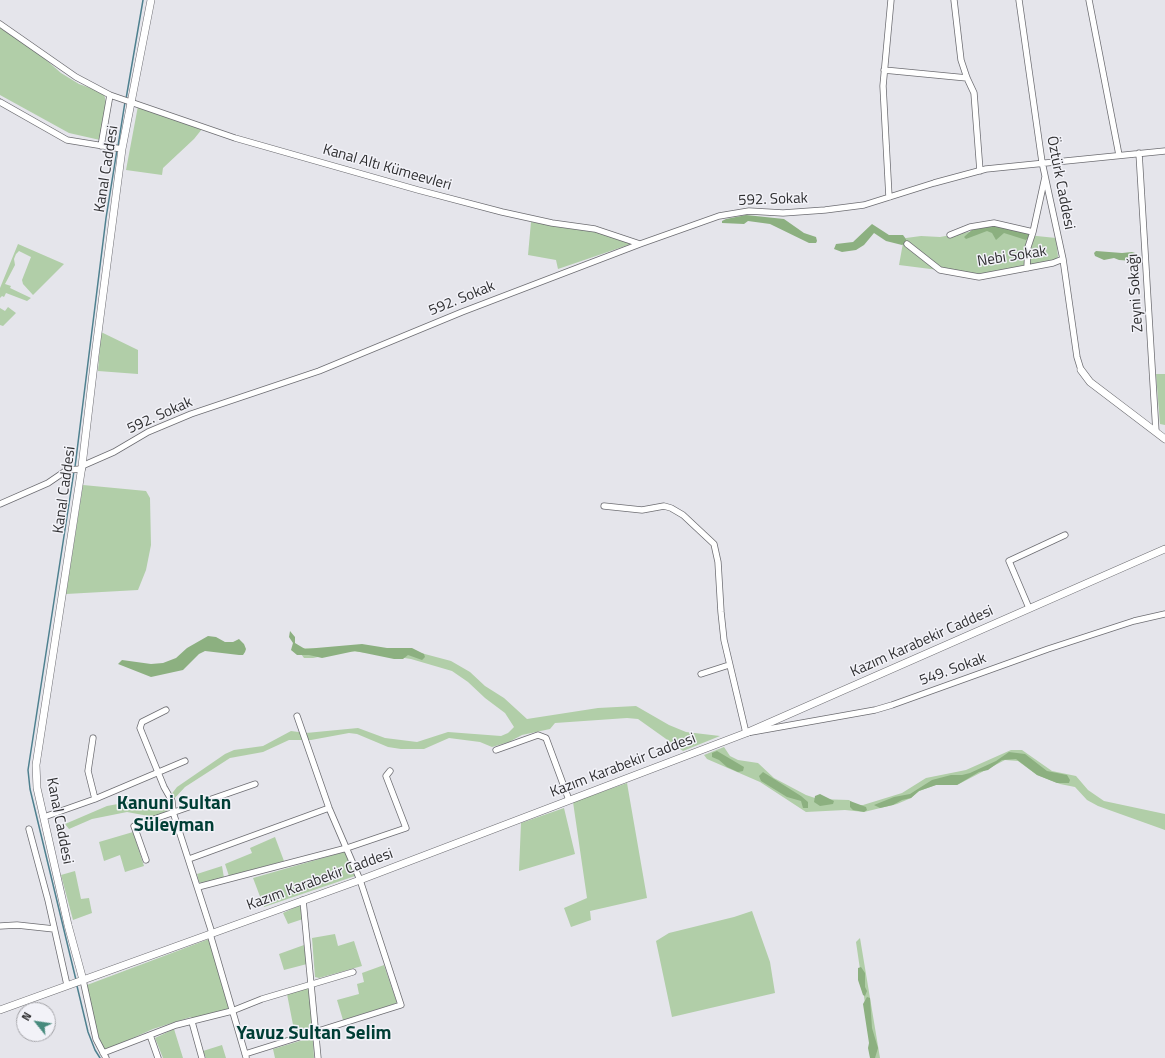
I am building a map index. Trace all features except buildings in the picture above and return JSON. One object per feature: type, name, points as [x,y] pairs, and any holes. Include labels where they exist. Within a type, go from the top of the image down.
[{"type":"street","name":"Kanal Caddesi","points":[[81,981],[37,788],[36,765],[81,468],[122,149],[151,0]]},
{"type":"street","points":[[888,197],[883,109],[884,70],[891,0]]},
{"type":"street","points":[[954,0],[961,60],[974,94],[980,170]]},
{"type":"street","name":"Öztürk Caddesi","points":[[1018,0],[1042,162],[1063,259],[1077,357],[1081,370]]},
{"type":"street","points":[[1089,0],[1120,155]]},
{"type":"street","name":"Kanal Altı Kümeevleri","points":[[0,24],[76,77],[110,95],[235,138],[418,190],[502,212],[552,223],[595,229],[640,244]]},
{"type":"street","points":[[884,70],[967,78]]},
{"type":"street","points":[[102,146],[110,95]]},
{"type":"street","points":[[0,102],[60,137],[74,142],[122,149]]},
{"type":"street","name":"592. Sokak","points":[[0,504],[48,483],[64,471],[81,468],[114,452],[148,432],[191,414],[319,371],[462,312],[718,216],[748,211],[783,213],[864,205],[980,170],[1042,162],[1165,151]]},
{"type":"street","name":"Zeyni Sokağı","points":[[1139,153],[1156,432]]},
{"type":"street","points":[[1027,268],[1028,248],[1033,232],[1045,175]]},
{"type":"street","points":[[950,235],[970,227],[994,223],[1033,232]]},
{"type":"street","name":"Nebi Sokak","points":[[907,244],[940,270],[979,277],[1053,263],[1063,259]]},
{"type":"street","points":[[1081,370],[1090,382],[1165,439]]},
{"type":"street","points":[[604,506],[642,510],[664,506],[671,508],[683,515],[712,540],[716,548],[721,612],[729,665],[746,733]]},
{"type":"street","points":[[1029,608],[1009,561],[1065,535]]},
{"type":"street","name":"Kazım Karabekir Caddesi","points":[[69,985],[360,880],[746,733],[831,697],[1165,549]]},
{"type":"street","name":"549. Sokak","points":[[746,733],[892,705],[1048,649],[1134,621],[1165,614]]},
{"type":"street","points":[[701,674],[729,665]]},
{"type":"street","points":[[166,710],[142,722],[140,726],[157,772],[172,801],[173,812],[198,887],[246,1056],[316,1031],[401,1005],[360,880],[329,808],[297,716]]},
{"type":"street","points":[[496,750],[542,735],[548,740],[569,800]]},
{"type":"street","points":[[93,738],[88,771],[95,799]]},
{"type":"street","points":[[44,817],[95,799],[185,761]]},
{"type":"street","points":[[198,887],[346,848],[406,828],[386,776],[390,771]]},
{"type":"street","points":[[146,860],[134,826],[255,784]]},
{"type":"street","points":[[189,859],[329,808]]},
{"type":"street","points":[[0,1010],[69,985],[29,829]]},
{"type":"street","points":[[303,900],[318,1058]]},
{"type":"street","points":[[0,926],[17,925],[54,929]]},
{"type":"street","points":[[81,981],[94,1029],[105,1056],[150,1035],[176,1025],[232,1011],[262,999],[353,972]]},
{"type":"street","points":[[192,1022],[202,1058]]},
{"type":"street","points":[[150,1035],[158,1058]]},
{"type":"green space","points":[[0,28],[36,51],[61,73],[79,84],[104,93],[106,103],[100,140],[69,133],[0,95]]},
{"type":"green space","points":[[138,106],[202,129],[194,139],[163,168],[162,175],[126,170]]},
{"type":"green space","points":[[746,215],[784,219],[804,233],[816,237],[817,241],[816,243],[809,243],[770,224],[748,221],[744,224],[722,223],[722,221],[726,219]]},
{"type":"green space","points":[[531,222],[604,233],[631,244],[558,269],[556,260],[528,255]]},
{"type":"green space","points":[[872,224],[889,235],[903,235],[906,239],[906,243],[902,245],[886,241],[874,233],[864,245],[856,250],[842,252],[834,249],[836,244],[853,242]]},
{"type":"green space","points":[[997,225],[1027,232],[1030,235],[1026,240],[1004,233],[996,240],[992,233],[987,231],[966,239],[964,237],[974,228]]},
{"type":"green space","points":[[996,227],[1027,235],[1056,238],[1058,257],[1055,260],[989,273],[970,274],[899,265],[903,243],[906,238],[921,236],[940,237]]},
{"type":"green space","points":[[18,244],[64,264],[33,295],[23,284],[22,280],[31,257],[19,251],[16,254],[14,259],[15,265],[5,284],[31,298],[27,301],[6,293],[4,297],[2,296],[0,298],[0,288]]},
{"type":"green space","points":[[1096,251],[1122,253],[1132,252],[1139,258],[1138,260],[1134,261],[1119,260],[1114,258],[1104,260],[1095,256],[1094,253]]},
{"type":"green space","points":[[8,307],[16,313],[3,326],[0,325],[0,308],[5,311]]},
{"type":"green space","points":[[101,332],[138,350],[138,374],[98,371]]},
{"type":"green space","points":[[1156,374],[1165,374],[1165,425],[1160,424]]},
{"type":"green space","points":[[83,485],[146,491],[150,498],[151,545],[146,570],[138,590],[66,594]]},
{"type":"green space","points":[[290,631],[295,637],[295,643],[305,649],[362,644],[387,648],[412,648],[424,654],[425,657],[422,660],[408,655],[403,659],[394,659],[355,651],[322,658],[309,655],[297,655],[291,650],[293,643],[289,637]]},
{"type":"green space","points":[[208,636],[216,637],[225,642],[233,642],[239,639],[244,644],[246,649],[245,652],[243,655],[239,655],[205,651],[199,654],[183,670],[151,677],[118,664],[122,660],[151,664],[163,663],[176,658],[187,648]]},
{"type":"green space","points":[[301,648],[421,653],[451,661],[470,672],[485,686],[504,698],[527,719],[598,708],[636,706],[669,725],[686,732],[720,736],[683,751],[638,719],[627,718],[555,723],[550,729],[522,735],[509,742],[492,747],[480,742],[449,738],[424,749],[401,749],[388,747],[357,734],[349,733],[311,740],[289,740],[263,752],[230,758],[185,787],[173,800],[170,796],[177,787],[225,754],[234,750],[263,746],[291,731],[306,733],[358,728],[385,738],[417,742],[448,732],[501,736],[508,733],[514,727],[505,713],[485,698],[468,682],[452,671],[411,659],[371,653],[348,651],[313,658],[304,658],[301,654]]},
{"type":"green space","points":[[724,747],[730,756],[738,760],[758,763],[774,778],[806,795],[818,799],[849,800],[856,805],[863,805],[902,793],[926,778],[966,770],[1011,750],[1022,750],[1052,771],[1076,776],[1088,790],[1104,801],[1165,814],[1165,830],[1098,806],[1087,800],[1075,787],[1060,784],[1037,775],[1018,761],[1005,760],[957,785],[936,785],[919,791],[911,798],[897,804],[864,812],[845,810],[806,812],[760,782],[707,759],[704,755]]},
{"type":"green space","points":[[717,751],[744,767],[743,771],[738,772],[712,757],[712,753]]},
{"type":"green space","points":[[1009,752],[1025,754],[1047,771],[1067,775],[1070,780],[1069,783],[1057,783],[1037,775],[1016,759],[1002,760],[988,770],[979,772],[957,785],[936,785],[919,791],[911,798],[902,800],[893,805],[880,808],[874,805],[894,797],[910,794],[932,780],[951,775],[970,773],[996,761]]},
{"type":"green space","points":[[763,772],[801,796],[808,802],[808,808],[803,808],[801,801],[787,797],[761,781],[759,776]]},
{"type":"green space","points":[[627,783],[647,898],[590,911],[591,920],[571,927],[564,908],[587,898],[573,802]]},
{"type":"green space","points":[[820,794],[834,801],[833,804],[820,806],[814,802],[815,796]]},
{"type":"green space","points":[[134,801],[151,807],[160,806],[167,801],[172,805],[168,813],[154,817],[127,812],[92,819],[69,829],[65,824],[107,806]]},
{"type":"green space","points":[[850,801],[866,807],[867,810],[864,812],[853,810],[850,807]]},
{"type":"green space","points":[[564,808],[575,854],[519,871],[521,823]]},
{"type":"green space","points":[[133,832],[144,866],[125,872],[120,855],[104,861],[99,842]]},
{"type":"green space","points":[[275,837],[284,861],[229,876],[225,864],[252,853],[250,848]]},
{"type":"green space","points":[[347,851],[355,876],[264,907],[253,878]]},
{"type":"green space","points":[[222,866],[224,878],[205,884],[199,882],[197,874]]},
{"type":"green space","points":[[75,871],[81,899],[89,898],[92,913],[73,920],[61,875]]},
{"type":"green space","points":[[300,905],[303,919],[288,924],[283,913]]},
{"type":"green space","points":[[752,911],[770,962],[775,993],[672,1017],[656,941],[669,933]]},
{"type":"green space","points":[[335,934],[338,946],[354,941],[362,966],[319,978],[315,977],[312,938]]},
{"type":"green space","points":[[860,938],[880,1058],[873,1058],[856,942]]},
{"type":"green space","points":[[209,939],[229,1008],[228,1010],[193,1019],[191,1017],[153,1029],[106,1050],[98,1038],[87,985]]},
{"type":"green space","points":[[304,945],[307,964],[284,970],[279,954]]},
{"type":"green space","points":[[384,965],[397,1003],[343,1020],[337,1000],[359,994],[357,984],[364,982],[362,973]]},
{"type":"green space","points":[[861,967],[865,973],[865,987],[867,991],[865,996],[863,995],[858,980],[858,968]]},
{"type":"green space","points":[[309,988],[313,1030],[295,1035],[287,994]]},
{"type":"green space","points":[[867,997],[870,998],[872,1028],[878,1048],[875,1058],[870,1058],[868,1048],[869,1043],[863,1004]]},
{"type":"green space","points":[[174,1029],[183,1058],[163,1058],[155,1038]]},
{"type":"green space","points":[[313,1037],[314,1058],[275,1058],[273,1049]]},
{"type":"green space","points":[[222,1045],[226,1058],[206,1058],[203,1051]]},
{"type":"waterway","points":[[126,99],[143,0]]},
{"type":"waterway","points":[[118,146],[125,102]]},
{"type":"waterway","points":[[75,467],[106,218],[117,150]]},
{"type":"waterway","points":[[74,471],[28,770],[30,789],[76,980]]},
{"type":"waterway","points":[[77,986],[88,1032],[100,1058]]},
{"type":"district","name":"Kanuni Sultan Süleyman","points":[[174,815]]},
{"type":"district","name":"Yavuz Sultan Selim","points":[[314,1034]]}]
